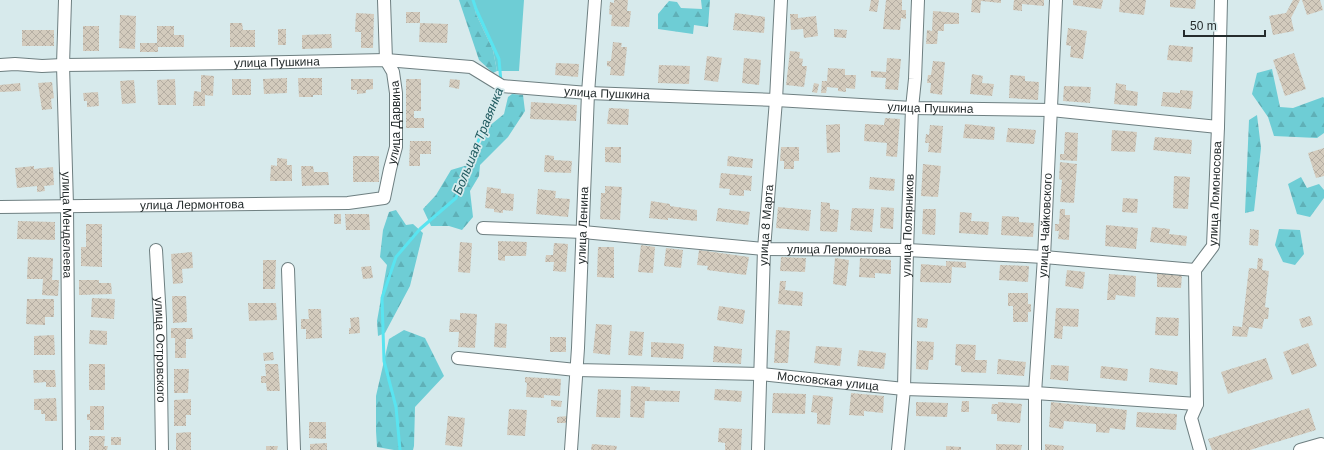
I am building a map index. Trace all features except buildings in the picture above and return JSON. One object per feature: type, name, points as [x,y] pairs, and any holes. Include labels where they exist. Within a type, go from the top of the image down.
[{"type":"street","name":"улица Менделеева","points":[[65,0],[63,65],[67,206],[69,450]]},
{"type":"street","name":"улица Дарвина","points":[[384,0],[386,60],[392,72],[396,92],[396,147],[384,198]]},
{"type":"street","name":"улица Ленина","points":[[571,450],[578,348],[588,93],[595,0]]},
{"type":"street","name":"улица 8 Марта","points":[[758,450],[764,249],[776,100],[781,0]]},
{"type":"street","name":"улица Полярников","points":[[898,450],[904,389],[912,108],[915,79],[918,0]]},
{"type":"street","name":"улица Чайковского","points":[[1035,450],[1035,393],[1044,257],[1056,0]]},
{"type":"street","name":"улица Ломоносова","points":[[1194,270],[1213,246],[1221,0]]},
{"type":"street","name":"улица Пушкина","points":[[0,65],[15,64],[42,66],[386,60],[470,67],[502,86],[588,93],[776,100],[912,108],[1051,110],[1218,127]]},
{"type":"street","name":"улица Лермонтова","points":[[0,207],[348,203],[384,198]]},
{"type":"street","name":"улица Лермонтова","points":[[483,228],[583,232],[764,249],[907,250],[1044,257],[1194,270]]},
{"type":"street","name":"улица Островского","points":[[156,250],[160,319],[162,450]]},
{"type":"street","points":[[288,269],[294,450]]},
{"type":"street","points":[[1194,270],[1197,404],[1191,418],[1200,450]]},
{"type":"street","name":"Московская улица","points":[[458,358],[576,370],[761,374],[904,389],[1035,393],[1197,404]]},
{"type":"street","points":[[1300,450],[1323,444]]},
{"type":"green space","points":[[459,0],[473,0],[476,14],[493,50],[497,71],[493,73],[479,60]]},
{"type":"green space","points":[[473,0],[524,0],[519,71],[497,71],[493,50],[476,14]]},
{"type":"green space","points":[[701,0],[710,0],[708,27],[694,25],[693,34],[658,29],[658,14],[669,1],[677,2],[681,8],[702,9]]},
{"type":"green space","points":[[1272,69],[1280,107],[1293,108],[1323,97],[1324,98],[1324,133],[1317,138],[1274,136],[1268,117],[1252,94],[1257,73]]},
{"type":"green space","points":[[512,94],[523,95],[525,111],[508,137],[480,165],[479,176],[470,191],[473,217],[462,230],[449,226],[431,226],[423,209],[436,195],[451,170],[471,164],[488,127],[504,114],[508,97]]},
{"type":"green space","points":[[1257,115],[1261,148],[1254,211],[1245,213],[1249,120]]},
{"type":"green space","points":[[1301,177],[1307,188],[1319,184],[1324,190],[1324,198],[1310,217],[1297,214],[1288,184]]},
{"type":"green space","points":[[396,210],[406,225],[413,224],[423,233],[410,286],[385,333],[378,336],[377,321],[387,265],[380,257],[383,230],[389,212]]},
{"type":"green space","points":[[1279,229],[1300,230],[1304,254],[1295,265],[1283,262],[1275,245]]},
{"type":"green space","points":[[404,330],[425,338],[444,376],[415,407],[413,450],[394,450],[377,447],[376,396],[389,339]]},
{"type":"waterway","name":"Большая Травянка","points":[[473,0],[499,59],[501,82]]},
{"type":"waterway","name":"Большая Травянка","points":[[400,450],[396,407],[384,361],[382,298],[396,257],[420,229],[456,198],[473,153],[501,88]]}]
